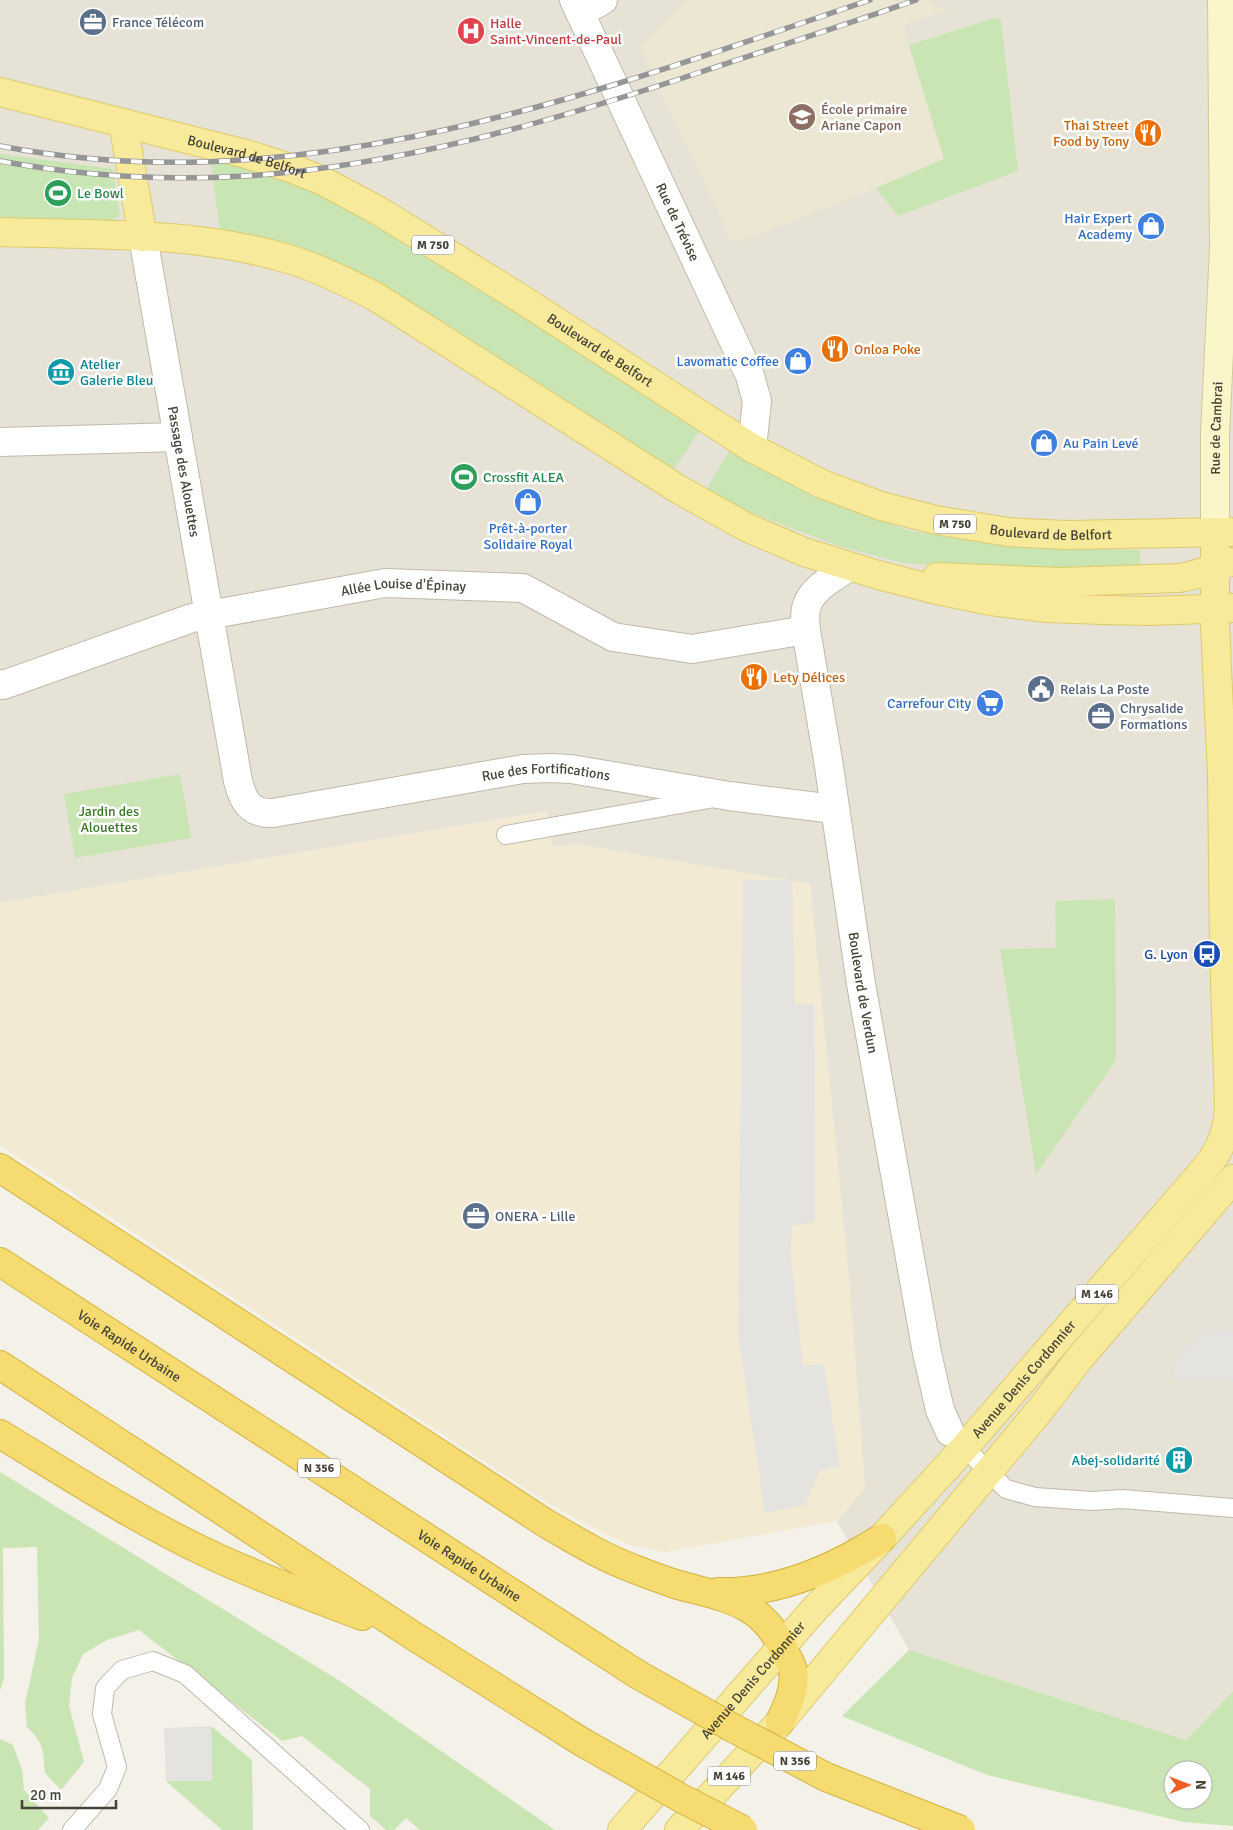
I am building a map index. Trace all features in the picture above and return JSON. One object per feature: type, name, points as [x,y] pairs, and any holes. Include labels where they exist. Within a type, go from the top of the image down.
[{"type":"highway","points":[[0,1168],[556,1528],[606,1557],[630,1568],[675,1584],[711,1592],[743,1604],[767,1622],[783,1647],[793,1672],[788,1705],[780,1722]]},
{"type":"highway","name":"Voie Rapide Urbaine","points":[[0,1262],[637,1674],[723,1723],[826,1777],[961,1830]]},
{"type":"highway","points":[[0,1365],[409,1634],[582,1742],[681,1798],[743,1830]]},
{"type":"highway","points":[[0,1434],[140,1518],[207,1553],[270,1581],[409,1634]]},
{"type":"highway","points":[[711,1592],[736,1593],[791,1582],[855,1555],[882,1538]]},
{"type":"main road","name":"Rue de Cambrai","points":[[1222,0],[1224,248],[1215,435],[1224,532],[1224,609]]},
{"type":"main road","name":"Boulevard de Belfort","points":[[0,92],[197,140],[293,168],[321,180],[379,211],[504,288],[752,448],[822,484],[881,506],[936,520],[1008,532],[1066,535],[1224,532]]},
{"type":"main road","name":"Passage des Alouettes","points":[[122,123],[143,237]]},
{"type":"main road","points":[[0,232],[143,237],[208,242],[255,250],[293,260],[351,284],[384,302],[678,489],[746,527],[784,544],[849,567],[937,590],[991,601],[1047,608],[1150,611],[1224,609],[1233,589]]},
{"type":"main road","name":"Rue de Cambrai","points":[[1224,248],[1233,314]]},
{"type":"main road","points":[[878,575],[1060,582],[1180,578],[1194,576],[1224,564]]},
{"type":"main road","name":"Avenue Denis Cordonnier","points":[[622,1830],[812,1612],[882,1538],[957,1440],[1215,1157],[1226,1133],[1230,1105],[1224,949],[1222,775],[1224,609]]},
{"type":"main road","name":"Avenue Denis Cordonnier","points":[[679,1830],[780,1722],[1040,1410],[1079,1359],[1233,1179]]},
{"type":"street","name":"Rue de Trévise","points":[[585,4],[750,376],[757,402],[752,448]]},
{"type":"street","name":"Passage des Alouettes","points":[[143,237],[238,781],[244,800],[249,806],[259,812]]},
{"type":"street","points":[[0,442],[178,437]]},
{"type":"street","name":"Boulevard de Verdun","points":[[849,567],[822,586],[810,599],[805,612],[806,630],[828,760],[863,994],[927,1353],[940,1410],[957,1440]]},
{"type":"street","name":"Allée Louise d'Épinay","points":[[0,684],[3,685],[185,620],[385,583],[523,588],[613,637],[692,649],[806,630]]},
{"type":"street","name":"Rue des Fortifications","points":[[259,812],[280,812],[538,768],[571,769],[728,796],[834,809]]},
{"type":"lane","points":[[506,835],[728,796]]},
{"type":"lane","points":[[957,1440],[1006,1489],[1035,1497],[1092,1501],[1122,1499],[1233,1508]]},
{"type":"lane","points":[[72,1830],[108,1789],[117,1767],[102,1714],[105,1688],[122,1670],[153,1661],[185,1674],[360,1830]]},
{"type":"shaded area","points":[[0,0],[1233,0],[1233,1691],[1186,1740],[909,1650],[837,1521],[865,1488],[810,884],[575,844],[552,847],[547,811],[0,903]]},
{"type":"shaded area","name":"École primaire Ariane Capon","points":[[688,0],[925,0],[948,10],[903,25],[944,159],[872,190],[733,244],[640,47]]},
{"type":"shaded area","name":"ONERA - Lille","points":[[547,811],[552,847],[575,844],[810,884],[850,1288],[865,1488],[837,1521],[666,1552],[633,1546],[602,1533],[551,1505],[0,1145],[0,903]]},
{"type":"shaded area","points":[[743,880],[792,880],[795,1004],[814,1004],[815,1222],[792,1226],[791,1256],[803,1366],[824,1364],[840,1467],[820,1470],[805,1505],[765,1513],[738,1334]]},
{"type":"shaded area","points":[[1208,1329],[1233,1331],[1233,1382],[1174,1378],[1176,1358]]},
{"type":"shaded area","points":[[211,1726],[212,1781],[166,1781],[164,1728]]},
{"type":"green space","points":[[995,18],[1001,20],[1018,171],[898,216],[876,188],[944,159],[909,45]]},
{"type":"green space","name":"Le Bowl","points":[[0,154],[113,169],[120,216],[109,222],[0,218]]},
{"type":"green space","points":[[210,157],[301,182],[357,208],[703,426],[671,473],[556,396],[220,231]]},
{"type":"green space","points":[[733,445],[849,507],[906,530],[983,543],[1033,548],[1140,550],[1140,568],[961,567],[903,563],[839,546],[704,493]]},
{"type":"green space","name":"Jardin des Alouettes","points":[[180,774],[191,838],[75,858],[64,794]]},
{"type":"green space","points":[[1115,899],[1116,1060],[1036,1174],[1000,949],[1056,948],[1055,901]]},
{"type":"green space","points":[[0,1472],[343,1683],[555,1830],[420,1830],[406,1818],[394,1830],[386,1830],[370,1816],[370,1789],[302,1736],[282,1741],[139,1630],[107,1640],[83,1654],[72,1678],[69,1706],[84,1762],[61,1790],[45,1773],[42,1747],[27,1727],[25,1704],[39,1639],[37,1547],[3,1548],[4,1678],[0,1691]]},
{"type":"green space","points":[[909,1650],[1186,1740],[1233,1691],[1233,1826],[1184,1822],[987,1775],[842,1716]]},
{"type":"green space","points":[[211,1726],[252,1760],[253,1830],[222,1830],[166,1781],[212,1780]]},
{"type":"green space","points":[[0,1739],[13,1745],[22,1770],[24,1790],[49,1818],[38,1830],[0,1830]]},
{"type":"railway","points":[[0,146],[113,160],[224,161],[334,150],[443,130],[551,103],[658,71],[870,0]]},
{"type":"railway","points":[[0,161],[91,174],[183,178],[245,176],[303,171],[419,152],[476,139],[589,108],[916,0]]},
{"type":"place","name":"France Télécom","points":[[93,22]]},
{"type":"place","name":"Halle Saint-Vincent-de-Paul","points":[[471,31]]},
{"type":"place","name":"École primaire Ariane Capon","points":[[802,117]]},
{"type":"place","name":"Thai Street Food by Tony","points":[[1148,133]]},
{"type":"place","name":"Le Bowl","points":[[58,193]]},
{"type":"place","name":"Hair Expert Academy","points":[[1151,226]]},
{"type":"place","name":"Onloa Poke","points":[[835,349]]},
{"type":"place","name":"Lavomatic Coffee","points":[[798,361]]},
{"type":"place","name":"Atelier Galerie Bleu","points":[[61,372]]},
{"type":"place","name":"Au Pain Levé","points":[[1044,443]]},
{"type":"place","name":"Crossfit ALEA","points":[[464,477]]},
{"type":"place","name":"Prêt-à-porter Solidaire Royal","points":[[528,502]]},
{"type":"place","name":"Lety Délices","points":[[754,677]]},
{"type":"place","name":"Relais La Poste","points":[[1041,689]]},
{"type":"place","name":"Carrefour City","points":[[990,703]]},
{"type":"place","name":"Chrysalide Formations","points":[[1101,716]]},
{"type":"place","name":"G. Lyon","points":[[1207,954]]},
{"type":"place","name":"ONERA - Lille","points":[[476,1216]]},
{"type":"place","name":"Abej-solidarité","points":[[1179,1460]]}]
